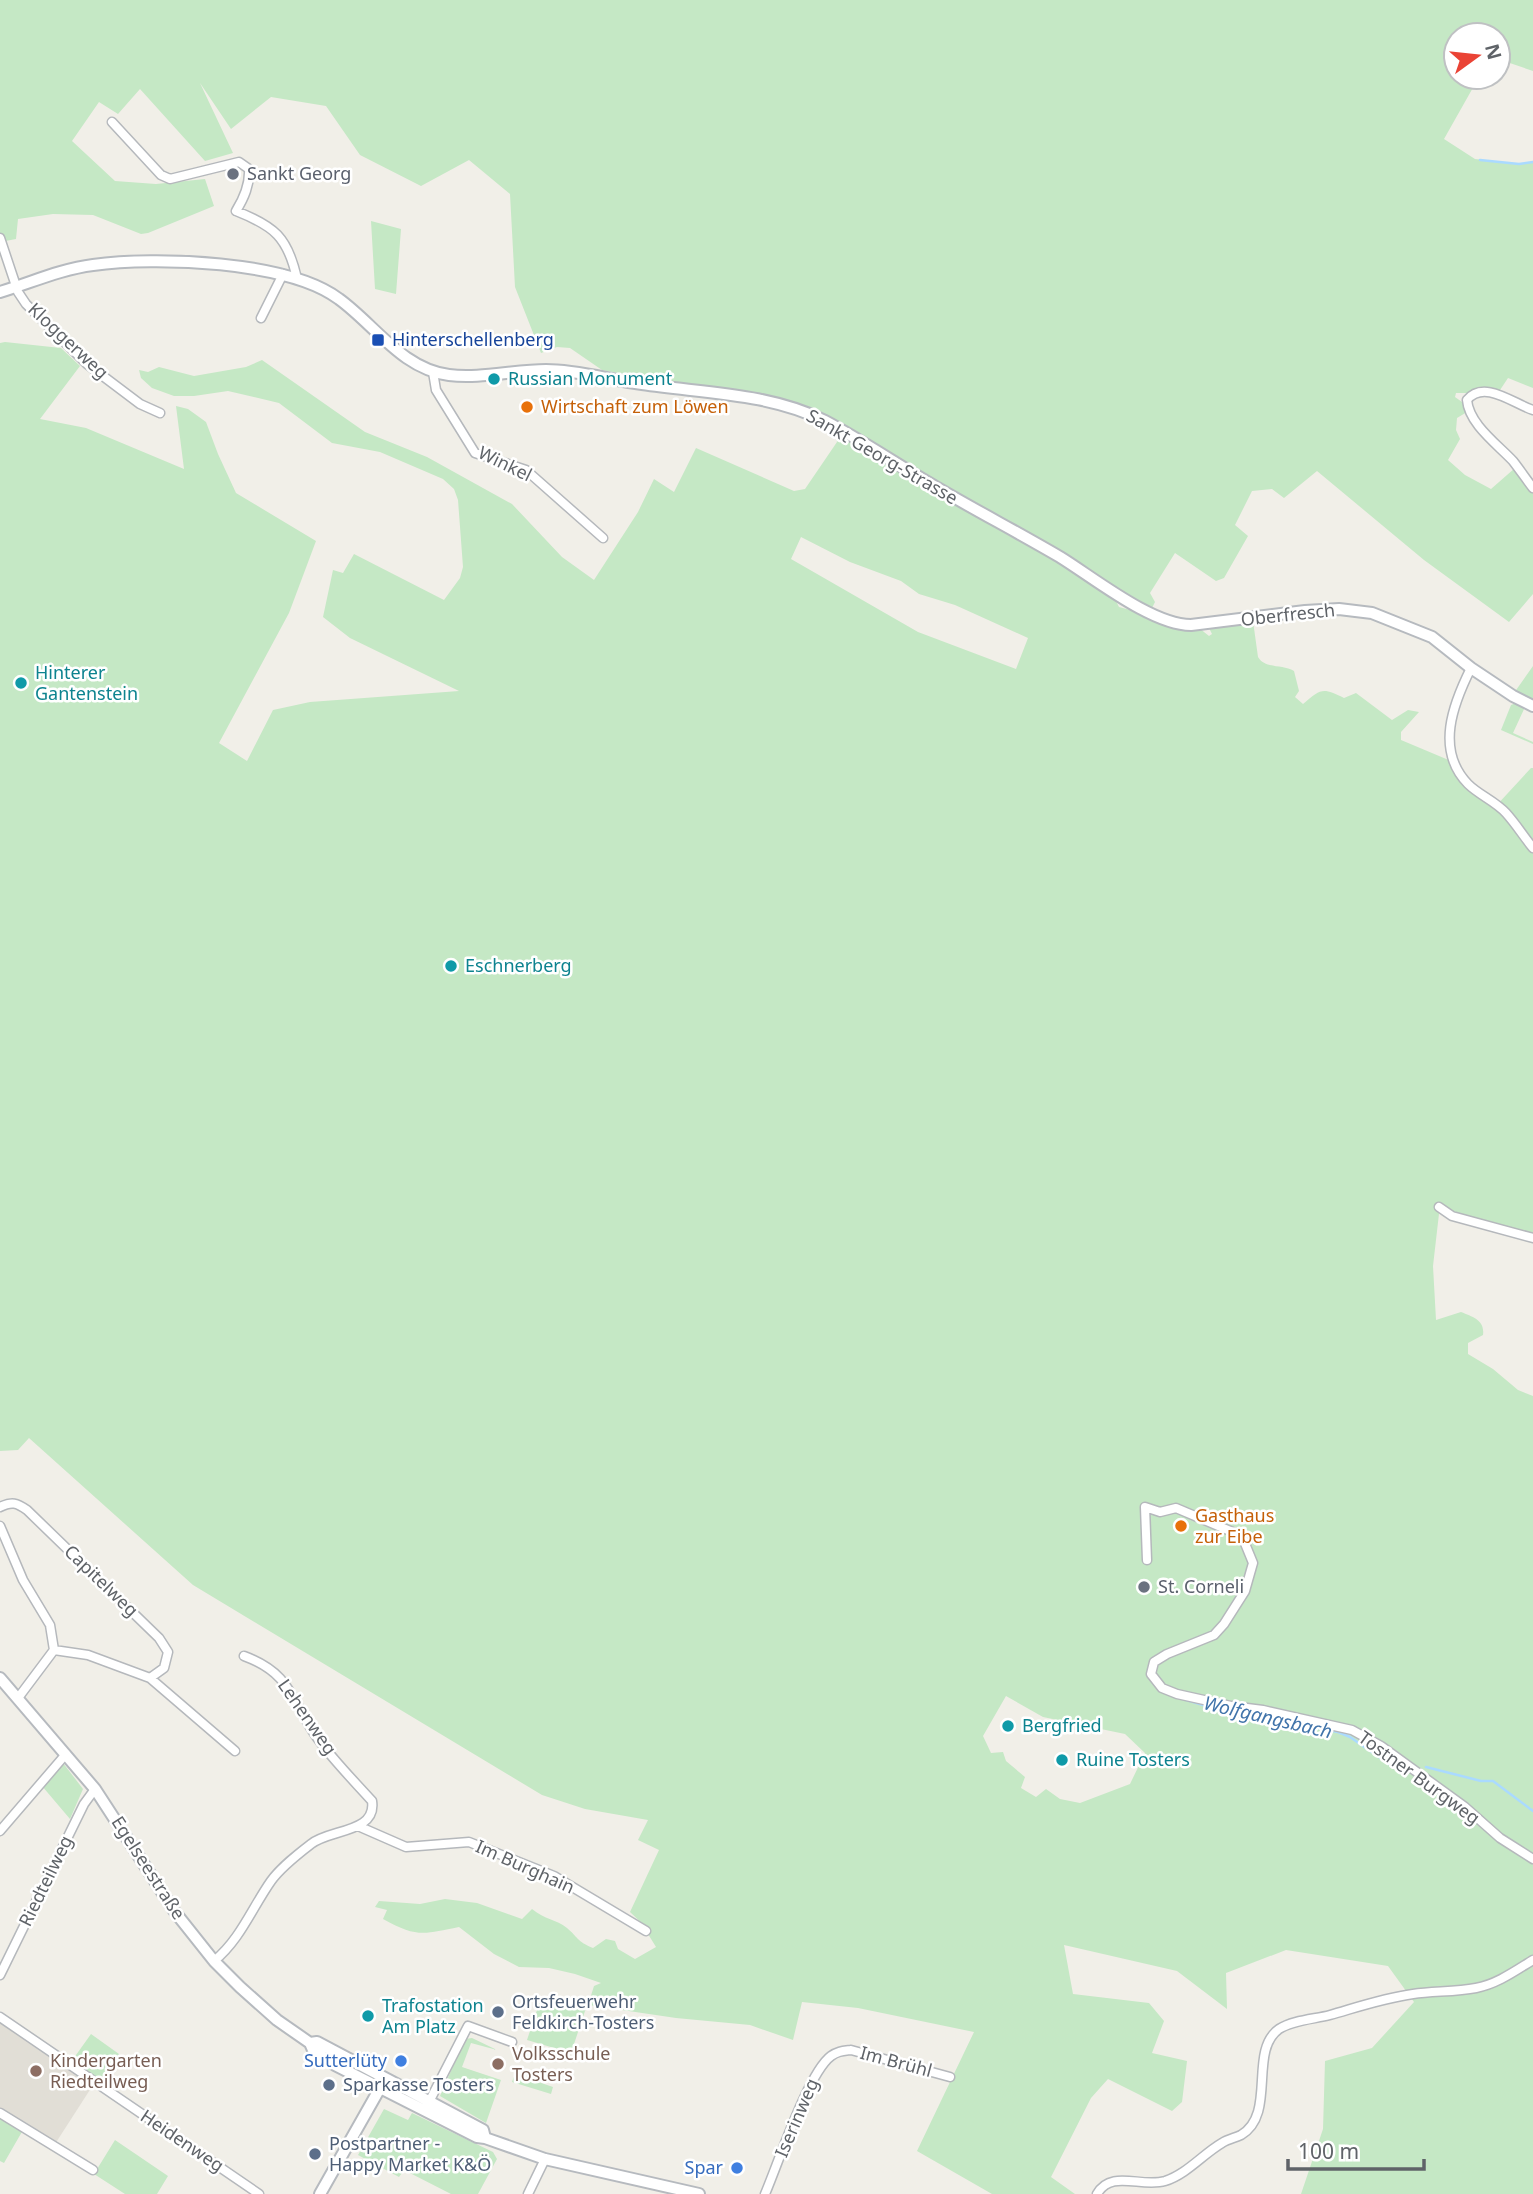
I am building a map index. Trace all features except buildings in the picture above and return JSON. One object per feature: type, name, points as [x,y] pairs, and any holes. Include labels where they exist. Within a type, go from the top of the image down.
[{"type":"street","points":[[112,122],[161,174],[170,179],[239,162],[244,164],[249,169],[250,178],[236,211],[269,226],[281,237],[289,249],[297,279]]},
{"type":"street","name":"Kloggerweg","points":[[0,238],[16,287],[26,304],[87,364],[140,404],[160,413]]},
{"type":"street","name":"Sankt Georg-Strasse","points":[[0,292],[78,267],[113,263],[191,263],[258,269],[284,274],[340,299],[410,362],[433,372],[464,376],[553,370],[698,393],[776,402],[794,407],[854,438],[1110,588]]},
{"type":"street","points":[[261,318],[284,274]]},
{"type":"street","name":"Winkel","points":[[433,372],[436,390],[475,453],[526,470],[603,538]]},
{"type":"street","points":[[1533,410],[1487,391],[1473,394],[1467,400],[1470,412],[1482,429],[1533,488]]},
{"type":"street","name":"Oberfresch","points":[[1110,588],[1150,613],[1183,625],[1305,611],[1339,609],[1372,613],[1432,637],[1471,668],[1533,706]]},
{"type":"street","points":[[1471,668],[1459,693],[1450,722],[1454,762],[1466,782],[1507,814],[1533,848]]},
{"type":"street","points":[[1439,1207],[1452,1216],[1533,1238]]},
{"type":"street","name":"Capitelweg","points":[[0,1507],[17,1503],[27,1510],[159,1638],[168,1652],[167,1662],[164,1668],[149,1678]]},
{"type":"street","name":"Tostner Burgweg","points":[[1147,1560],[1145,1507],[1160,1512],[1176,1508],[1235,1533],[1244,1541],[1253,1563],[1245,1591],[1214,1635],[1153,1662],[1151,1674],[1162,1688],[1217,1703],[1263,1710],[1352,1730],[1381,1746],[1441,1789],[1500,1838],[1533,1859]]},
{"type":"street","points":[[0,1527],[23,1580],[50,1625],[54,1650],[18,1698]]},
{"type":"street","points":[[54,1650],[88,1655],[149,1678],[235,1751]]},
{"type":"street","name":"Lehenweg","points":[[244,1656],[258,1661],[279,1675],[320,1741],[372,1801],[373,1810],[368,1820],[358,1826]]},
{"type":"street","name":"Egelseestraße","points":[[0,1678],[95,1789],[175,1912],[214,1961],[277,2020],[310,2043],[313,2050],[335,2065],[383,2083],[483,2130],[485,2138],[545,2159],[699,2194]]},
{"type":"street","points":[[0,1831],[66,1754]]},
{"type":"street","name":"Riedteilweg","points":[[0,1975],[84,1804],[95,1789]]},
{"type":"street","points":[[214,1961],[227,1950],[273,1878],[314,1842],[358,1826]]},
{"type":"street","name":"Im Burghain","points":[[358,1826],[406,1847],[469,1842],[554,1876],[646,1931]]},
{"type":"street","points":[[1097,2194],[1102,2185],[1113,2180],[1146,2183],[1164,2181],[1180,2174],[1223,2141],[1243,2134],[1255,2121],[1267,2044],[1279,2029],[1379,2000],[1478,1988],[1502,1979],[1533,1960]]},
{"type":"street","name":"Heidenweg","points":[[0,2017],[259,2194]]},
{"type":"street","points":[[427,2106],[468,2026],[512,2042]]},
{"type":"street","name":"Im Brühl","points":[[840,2051],[855,2051],[950,2077]]},
{"type":"street","name":"Iserinweg","points":[[765,2194],[811,2082],[830,2057],[840,2051]]},
{"type":"street","points":[[320,2194],[383,2083]]},
{"type":"street","points":[[0,2113],[93,2170]]},
{"type":"street","points":[[528,2194],[545,2159]]},
{"type":"shaded area","name":"Kindergarten Riedteilweg","points":[[0,2020],[93,2085],[55,2144],[0,2109]]},
{"type":"green space","points":[[0,0],[1533,0],[1533,71],[1512,64],[1512,21],[1442,21],[1442,91],[1471,91],[1444,139],[1475,159],[1519,164],[1533,162],[1533,388],[1508,378],[1498,393],[1456,393],[1455,397],[1462,402],[1467,412],[1457,418],[1456,430],[1460,439],[1448,460],[1465,475],[1491,489],[1515,468],[1533,491],[1533,594],[1509,622],[1424,560],[1317,471],[1284,498],[1272,489],[1252,491],[1235,525],[1248,536],[1224,578],[1216,581],[1175,553],[1150,593],[1155,602],[1151,610],[937,485],[820,411],[602,370],[570,348],[557,347],[541,353],[515,287],[510,194],[469,160],[421,186],[360,155],[326,106],[271,97],[231,129],[200,83],[233,153],[205,161],[140,89],[118,114],[99,102],[72,141],[115,181],[156,184],[205,179],[214,206],[141,234],[93,215],[53,214],[18,219],[16,239],[0,242]]},
{"type":"green space","points":[[371,221],[401,229],[396,294],[375,289]]},
{"type":"green space","points":[[0,343],[61,348],[80,366],[40,419],[86,428],[184,469],[176,406],[188,409],[206,422],[236,493],[316,541],[289,613],[219,743],[247,761],[273,710],[310,702],[459,691],[350,638],[323,617],[333,570],[343,573],[354,554],[444,600],[460,578],[463,567],[458,500],[454,489],[443,479],[380,452],[332,443],[279,403],[228,391],[174,396],[152,388],[141,378],[139,370],[148,372],[159,367],[194,376],[246,367],[262,360],[365,432],[427,457],[512,504],[562,557],[594,580],[638,512],[654,479],[674,492],[696,448],[794,491],[805,489],[837,442],[835,433],[1061,560],[1115,599],[1119,607],[1199,628],[1209,636],[1212,634],[1208,626],[1253,621],[1258,657],[1269,665],[1294,671],[1299,691],[1295,697],[1303,704],[1322,691],[1344,698],[1356,693],[1392,720],[1408,710],[1419,712],[1401,732],[1401,740],[1451,761],[1469,790],[1495,807],[1533,768],[1533,1236],[1453,1214],[1440,1205],[1433,1266],[1436,1320],[1461,1312],[1477,1320],[1482,1326],[1483,1335],[1468,1343],[1468,1354],[1493,1369],[1518,1390],[1533,1396],[1533,2194],[1301,2194],[1323,2129],[1325,2061],[1372,2048],[1414,2002],[1388,1966],[1286,1950],[1226,1973],[1227,2009],[1177,1971],[1064,1945],[1073,1994],[1149,2003],[1164,2021],[1152,2053],[1187,2061],[1182,2102],[1172,2111],[1108,2079],[1091,2098],[1051,2177],[1075,2194],[992,2194],[917,2151],[974,2032],[858,2008],[802,2002],[793,2040],[750,2025],[676,2018],[588,2005],[594,1986],[601,1983],[549,1968],[519,1967],[494,1954],[459,1927],[421,1933],[404,1929],[383,1919],[387,1910],[375,1907],[379,1901],[420,1904],[445,1899],[477,1903],[522,1919],[532,1909],[563,1925],[587,1946],[593,1948],[606,1939],[615,1941],[618,1949],[635,1959],[656,1947],[648,1934],[649,1930],[630,1912],[659,1850],[638,1840],[648,1820],[585,1809],[542,1795],[193,1585],[29,1438],[18,1450],[0,1451]],"holes":[[[801,537],[850,562],[901,581],[919,594],[955,605],[1028,638],[1016,669],[918,632],[791,559]],[[1006,1696],[1043,1717],[1125,1734],[1145,1753],[1130,1784],[1080,1803],[1060,1799],[1046,1789],[1036,1797],[1021,1788],[1025,1777],[1006,1761],[1003,1752],[991,1753],[983,1736]]]},
{"type":"green space","points":[[1533,666],[1533,702],[1514,693]]},
{"type":"green space","points":[[1516,703],[1525,707],[1513,733],[1533,744],[1501,730],[1511,705]]},
{"type":"green space","points":[[63,1763],[83,1789],[70,1819],[42,1786]]},
{"type":"green space","points":[[537,1996],[586,2008],[571,2053],[527,2040],[538,2007],[535,2005]]},
{"type":"green space","points":[[91,2034],[119,2054],[98,2082],[71,2062]]},
{"type":"green space","points":[[472,2038],[497,2050],[471,2043],[462,2067],[501,2080],[486,2123],[440,2096],[465,2039]]},
{"type":"green space","points":[[515,2074],[553,2087],[551,2094],[512,2082]]},
{"type":"green space","points":[[384,2109],[408,2120],[412,2113],[493,2152],[497,2159],[478,2194],[451,2194],[404,2170],[399,2177],[358,2155]]},
{"type":"green space","points":[[0,2116],[23,2130],[4,2163],[0,2161]]},
{"type":"green space","points":[[115,2140],[168,2176],[157,2194],[125,2194],[94,2174]]},
{"type":"waterway","points":[[1480,160],[1519,164],[1533,162]]},
{"type":"waterway","name":"Wolfgangsbach","points":[[1183,1699],[1338,1732],[1350,1737],[1389,1764],[1397,1766]]},
{"type":"waterway","name":"Wolfgangsbach","points":[[1426,1767],[1481,1781],[1493,1781],[1533,1811]]},
{"type":"place","name":"Sankt Georg","points":[[233,174]]},
{"type":"place","name":"Hinterschellenberg","points":[[378,340]]},
{"type":"place","name":"Russian Monument","points":[[494,379]]},
{"type":"place","name":"Wirtschaft zum Löwen","points":[[527,407]]},
{"type":"place","name":"Hinterer Gantenstein","points":[[21,683]]},
{"type":"place","name":"Eschnerberg","points":[[451,966]]},
{"type":"place","name":"Gasthaus zur Eibe","points":[[1181,1526]]},
{"type":"place","name":"St. Corneli","points":[[1144,1587]]},
{"type":"place","name":"Bergfried","points":[[1008,1726]]},
{"type":"place","name":"Ruine Tosters","points":[[1062,1760]]},
{"type":"place","name":"Ortsfeuerwehr Feldkirch-Tosters","points":[[498,2012]]},
{"type":"place","name":"Trafostation Am Platz","points":[[368,2016]]},
{"type":"place","name":"Sutterlüty","points":[[401,2061]]},
{"type":"place","name":"Volksschule Tosters","points":[[498,2064]]},
{"type":"place","name":"Kindergarten Riedteilweg","points":[[36,2071]]},
{"type":"place","name":"Sparkasse Tosters","points":[[329,2085]]},
{"type":"place","name":"Postpartner - Happy Market K&Ö","points":[[315,2154]]},
{"type":"place","name":"Spar","points":[[737,2168]]}]
